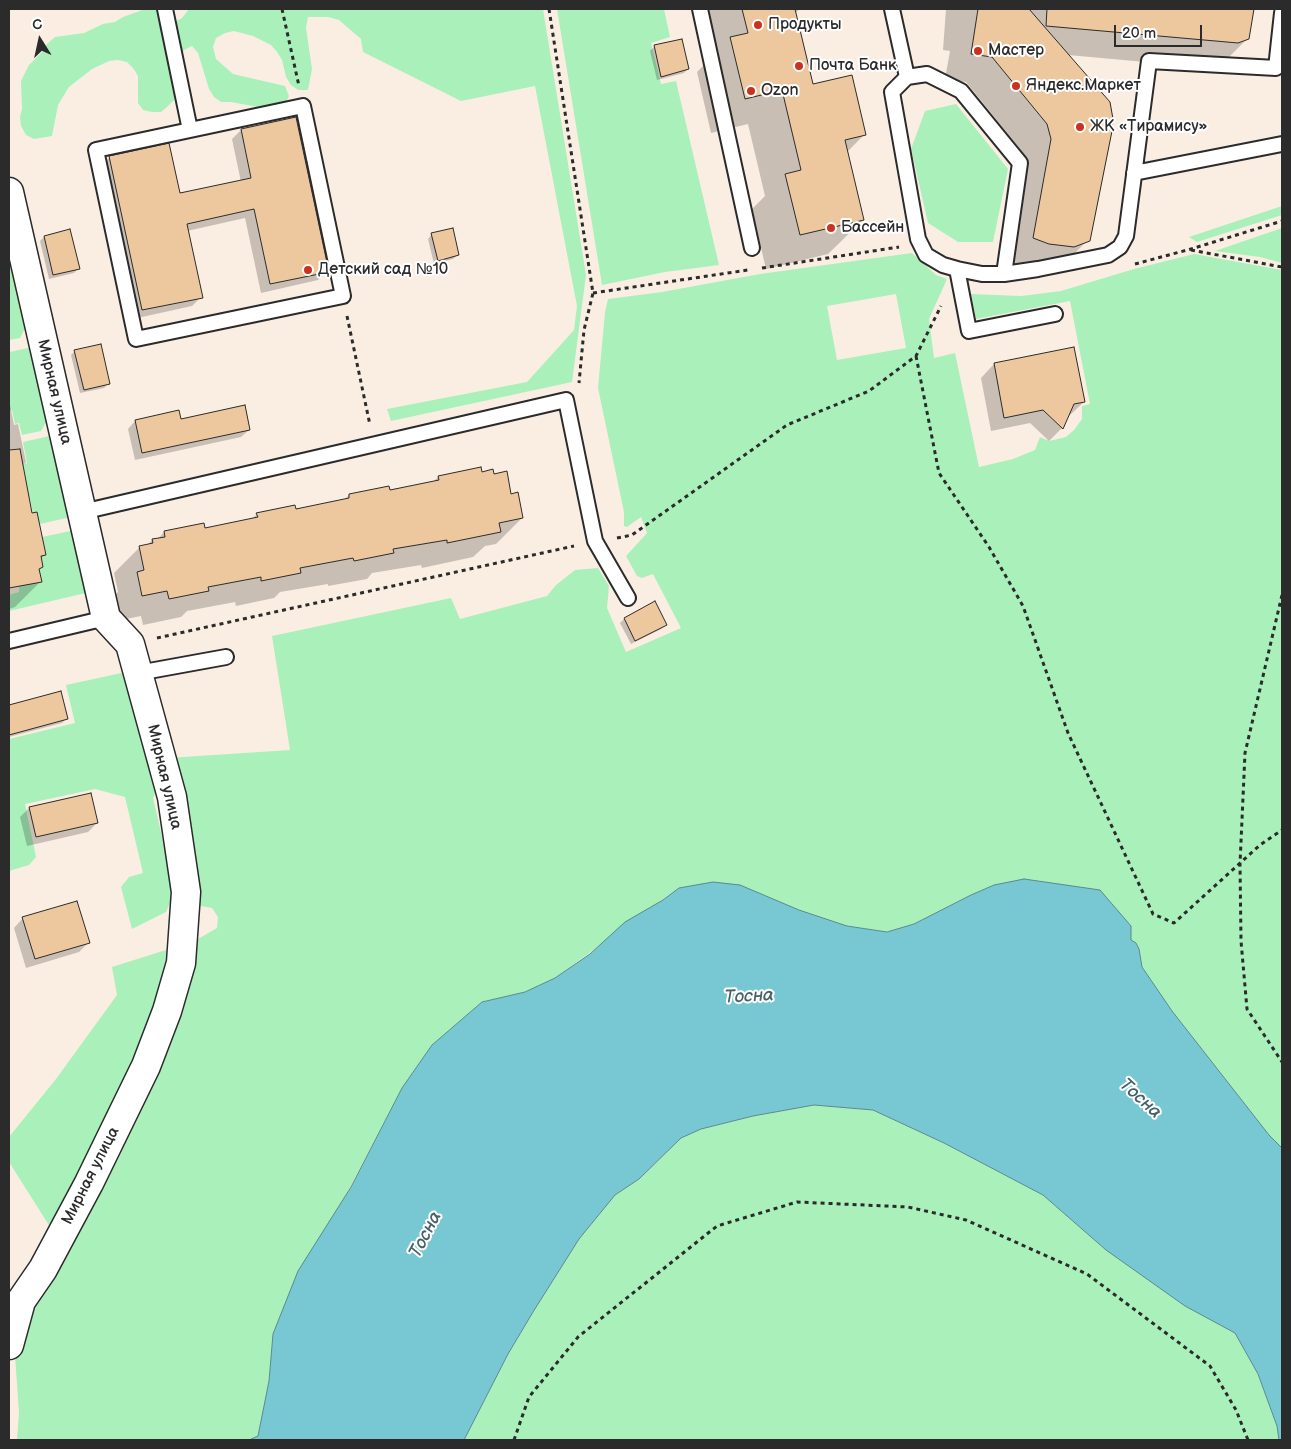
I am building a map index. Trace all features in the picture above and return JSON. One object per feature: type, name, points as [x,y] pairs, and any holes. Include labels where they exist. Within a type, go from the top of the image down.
[{"type":"street","name":"Мирная улица","points":[[9,1345],[21,1301],[43,1268],[75,1208],[146,1066],[167,1011],[181,963],[186,892],[172,797],[130,644],[106,618],[10,202]]},
{"type":"lane","points":[[165,9],[190,130]]},
{"type":"lane","points":[[700,9],[752,248]]},
{"type":"lane","points":[[892,9],[907,78]]},
{"type":"lane","points":[[1004,274],[1020,163],[961,91],[927,74],[907,78],[892,92],[918,239],[926,255],[943,266],[982,274],[1004,274],[1038,269],[1108,255],[1120,247],[1126,236],[1149,61],[1276,68],[1282,13]]},
{"type":"lane","points":[[303,106],[343,296],[136,340],[96,150],[303,106]]},
{"type":"lane","points":[[1134,173],[1282,144]]},
{"type":"lane","points":[[957,269],[969,331],[1055,314]]},
{"type":"lane","points":[[82,512],[566,400],[595,541],[628,598]]},
{"type":"lane","points":[[9,641],[106,618]]},
{"type":"lane","points":[[138,673],[226,657]]},
{"type":"path","points":[[282,9],[303,106]]},
{"type":"path","points":[[549,9],[593,293],[749,270]]},
{"type":"path","points":[[759,269],[904,246]]},
{"type":"path","points":[[1191,249],[1282,267]]},
{"type":"path","points":[[343,296],[374,445]]},
{"type":"path","points":[[130,644],[595,541],[632,535],[786,426],[869,391],[916,356],[934,319]]},
{"type":"path","points":[[916,356],[939,473],[989,547],[1023,606],[1068,732],[1153,914],[1174,923],[1260,845],[1282,830]]},
{"type":"path","points":[[1282,595],[1245,752],[1240,864],[1242,941],[1247,1009],[1282,1062]]},
{"type":"path","points":[[514,1440],[529,1397],[578,1337],[717,1226],[797,1202],[908,1208],[966,1220],[1087,1274],[1210,1366],[1236,1410],[1248,1440]]},
{"type":"green space","points":[[145,9],[157,9],[173,23],[182,18],[189,9],[543,9],[586,275],[572,382],[391,421],[387,409],[527,382],[574,330],[577,306],[535,86],[461,101],[363,52],[361,39],[339,20],[328,17],[308,17],[306,28],[312,69],[308,90],[298,90],[291,85],[277,52],[271,45],[253,36],[234,31],[225,33],[216,38],[213,47],[216,59],[233,74],[285,86],[289,96],[285,105],[258,107],[221,102],[214,97],[209,89],[198,53],[192,46],[184,50],[177,60],[178,89],[175,99],[161,112],[143,110],[138,103],[138,76],[127,62],[109,61],[92,69],[69,87],[58,105],[52,136],[34,139],[26,135],[21,126],[20,117],[22,109],[21,81],[29,65],[43,51],[47,44],[55,37],[84,33]]},
{"type":"green space","points":[[557,9],[664,9],[670,37],[651,43],[661,84],[676,81],[719,265],[665,272],[602,285]]},
{"type":"green space","points":[[956,104],[1008,169],[993,242],[958,242],[928,223],[911,149],[925,111]]},
{"type":"green space","points":[[1282,206],[1282,215],[1197,242],[1189,237]]},
{"type":"green space","points":[[1282,228],[1282,263],[1260,257],[1215,251]]},
{"type":"green space","points":[[912,253],[936,275],[947,279],[929,319],[934,358],[955,353],[979,467],[1013,459],[1035,450],[1040,437],[1049,441],[1066,437],[1082,419],[1082,406],[1090,404],[1070,301],[976,319],[971,294],[1021,296],[1061,291],[1134,269],[1194,254],[1282,270],[1282,1148],[1269,1135],[1172,1011],[1142,967],[1139,949],[1136,943],[1131,940],[1131,926],[1119,913],[1024,879],[994,885],[914,924],[887,932],[847,926],[799,910],[679,888],[555,978],[525,992],[482,1002],[432,1045],[402,1088],[273,1334],[269,1381],[258,1436],[249,1440],[17,1440],[19,1413],[14,1341],[29,1305],[95,1200],[156,1078],[188,980],[192,948],[198,939],[217,928],[218,917],[212,908],[201,906],[192,913],[168,758],[290,750],[272,636],[451,598],[460,619],[547,596],[556,585],[575,570],[598,568],[609,586],[607,608],[626,652],[681,628],[653,574],[642,578],[637,576],[626,556],[647,533],[641,517],[627,527],[624,526],[624,512],[598,388],[605,312],[608,299],[662,292],[760,274]],"holes":[[[896,294],[906,348],[837,360],[827,306]]]},
{"type":"green space","points":[[9,257],[26,326],[20,338],[9,340]]},
{"type":"green space","points":[[33,347],[48,419],[41,431],[22,435],[19,423],[15,424],[12,410],[9,411],[9,352]]},
{"type":"green space","points":[[54,435],[71,517],[40,524],[37,513],[33,513],[30,500],[26,501],[21,477],[25,476],[23,464],[27,463],[23,442]]},
{"type":"green space","points":[[75,530],[90,592],[9,611],[9,595],[19,592],[19,586],[42,582],[39,569],[43,567],[41,556],[46,555],[42,537]]},
{"type":"green space","points":[[126,672],[159,786],[153,798],[169,867],[173,896],[166,912],[132,929],[121,887],[129,877],[143,873],[125,797],[95,789],[25,804],[36,857],[29,865],[9,871],[9,739],[75,723],[66,685]]},
{"type":"green space","points":[[174,949],[159,1014],[52,1230],[9,1162],[9,1137],[56,1079],[117,995],[112,967]]},
{"type":"green space","points":[[814,1105],[873,1110],[944,1143],[1043,1195],[1106,1250],[1185,1306],[1235,1333],[1258,1374],[1277,1426],[1279,1440],[464,1440],[508,1354],[533,1312],[579,1239],[615,1195],[639,1179],[681,1138],[701,1129],[753,1116]]},
{"type":"water","name":"Тосна","points":[[1024,879],[1100,890],[1131,926],[1131,940],[1136,943],[1139,949],[1142,967],[1172,1011],[1269,1135],[1282,1148],[1282,1440],[1279,1440],[1277,1426],[1258,1374],[1235,1333],[1185,1306],[1106,1250],[1043,1195],[944,1143],[873,1110],[814,1105],[753,1116],[701,1129],[681,1138],[639,1179],[615,1195],[579,1239],[533,1312],[508,1354],[464,1440],[249,1440],[258,1436],[269,1381],[273,1334],[298,1271],[351,1187],[402,1088],[432,1045],[482,1002],[525,992],[555,978],[590,954],[625,922],[663,900],[679,888],[713,882],[740,885],[799,910],[847,926],[887,932],[914,924],[994,885]]},
{"type":"building","points":[[742,9],[795,9],[813,84],[852,75],[866,135],[845,140],[864,220],[800,235],[785,174],[801,170],[782,90],[745,99],[730,37],[748,33]]},
{"type":"building","name":"ЖК «Тирамису»","points":[[978,9],[1029,9],[1110,102],[1113,119],[1112,131],[1090,241],[1074,247],[1049,244],[1033,238],[1051,139],[1047,124],[992,57],[971,54]]},
{"type":"building","points":[[1047,9],[1254,9],[1249,39],[1238,43],[1046,26]]},
{"type":"building","points":[[682,39],[689,69],[661,77],[654,45]]},
{"type":"building","points":[[296,117],[329,272],[270,284],[254,209],[187,224],[203,298],[142,310],[109,156],[169,143],[180,193],[251,178],[241,129]]},
{"type":"building","points":[[453,228],[459,255],[438,261],[431,233]]},
{"type":"building","points":[[70,229],[80,269],[53,275],[44,236]]},
{"type":"building","points":[[101,344],[110,384],[84,390],[74,350]]},
{"type":"building","points":[[1074,347],[1085,402],[1074,404],[1063,429],[1043,410],[1004,418],[994,363]]},
{"type":"building","points":[[245,405],[250,430],[142,453],[135,420],[179,410],[181,419]]},
{"type":"building","points":[[20,449],[32,513],[37,512],[46,555],[41,556],[43,567],[39,569],[42,582],[9,588],[9,450]]},
{"type":"building","points":[[481,467],[482,472],[493,469],[494,474],[507,471],[511,494],[518,492],[523,518],[499,523],[501,532],[447,543],[447,540],[393,549],[394,553],[354,561],[353,558],[300,568],[301,573],[261,581],[261,577],[208,587],[209,591],[169,599],[167,591],[142,596],[137,572],[144,570],[139,546],[153,543],[152,539],[165,537],[164,531],[204,523],[205,528],[258,517],[256,513],[295,505],[296,509],[349,498],[349,494],[389,486],[390,490],[439,480],[438,476]]},
{"type":"building","points":[[655,601],[667,625],[635,641],[624,618]]},
{"type":"building","points":[[61,691],[68,719],[9,735],[9,705]]},
{"type":"building","points":[[91,793],[98,823],[36,837],[29,807]]},
{"type":"building","points":[[77,901],[90,943],[35,959],[22,917]]},
{"type":"place","name":"Продукты","points":[[758,25]]},
{"type":"place","name":"Мастер","points":[[978,51]]},
{"type":"place","name":"Почта Банк","points":[[799,66]]},
{"type":"place","name":"Яндекс.Маркет","points":[[1016,86]]},
{"type":"place","name":"Ozon","points":[[751,91]]},
{"type":"place","name":"ЖК «Тирамису»","points":[[1080,127]]},
{"type":"place","name":"Бассейн","points":[[831,228]]},
{"type":"place","name":"Детский сад №10","points":[[308,270]]}]
